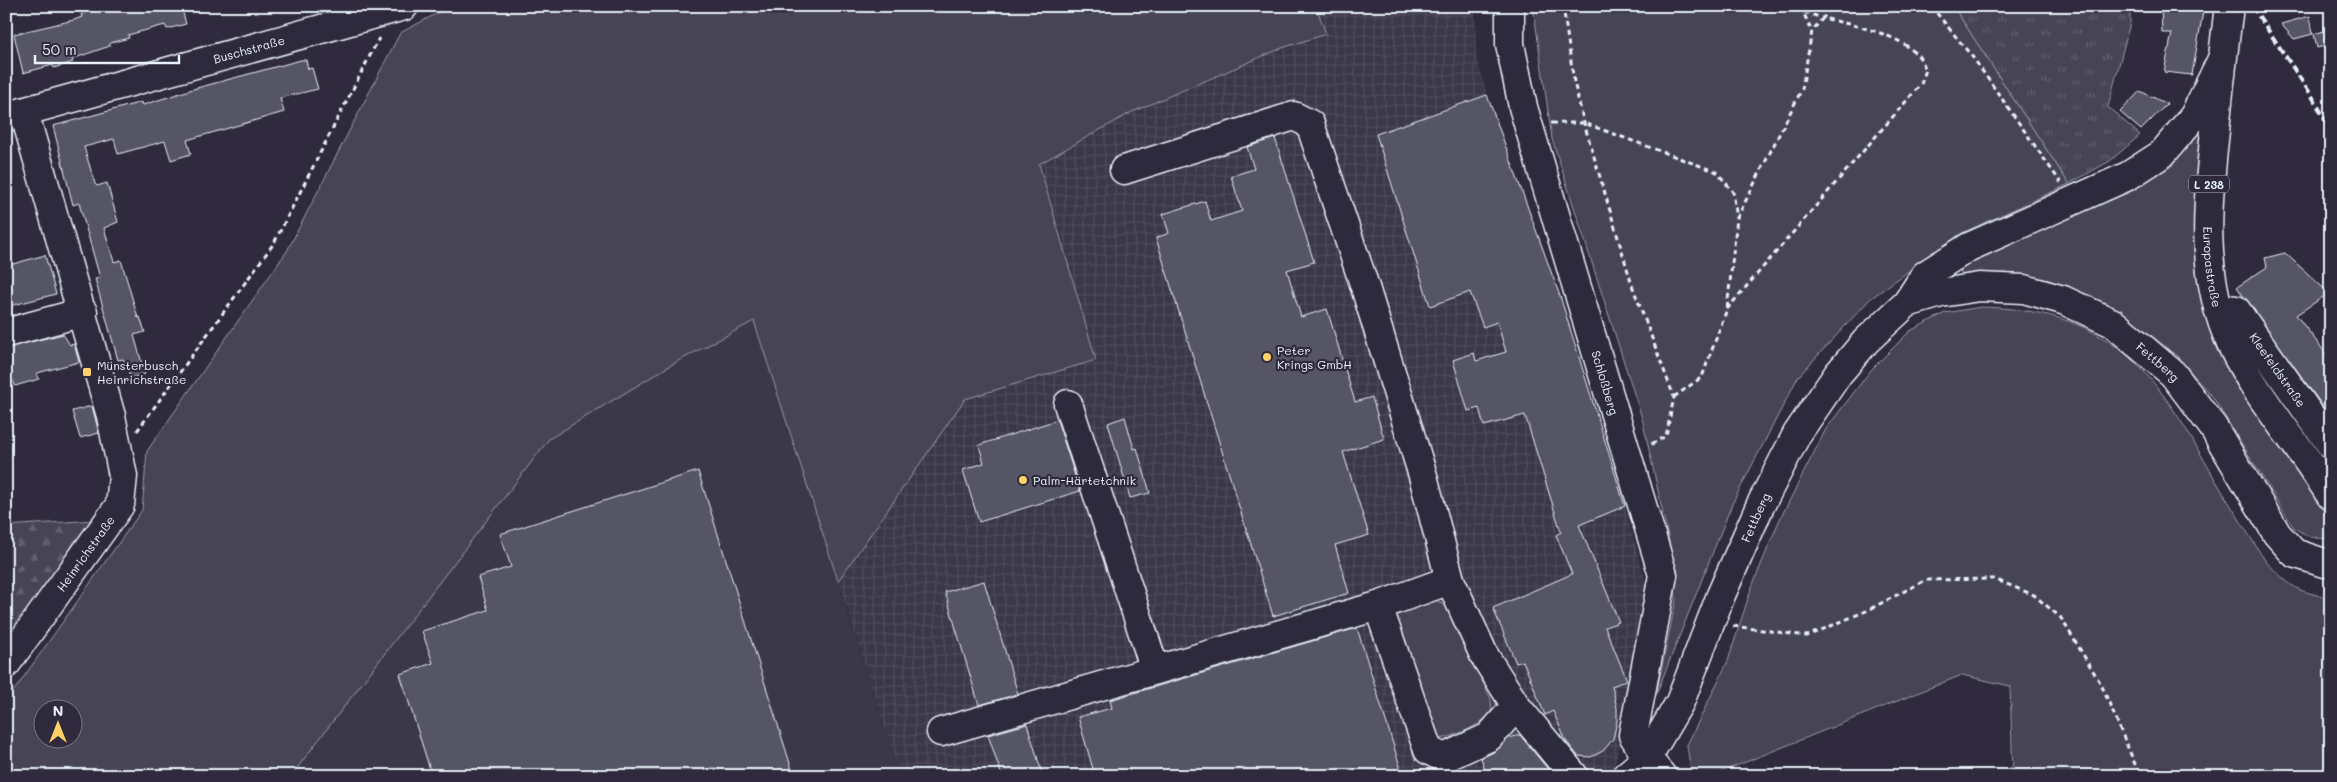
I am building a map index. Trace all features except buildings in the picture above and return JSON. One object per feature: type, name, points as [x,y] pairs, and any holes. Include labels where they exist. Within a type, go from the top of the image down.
[{"type":"main road","name":"Schloßberg","points":[[1510,6],[1510,44],[1528,122],[1663,575],[1633,735],[1654,767]]},
{"type":"main road","name":"Europastraße","points":[[2229,6],[2208,198],[2207,225],[2209,264],[2218,308],[2231,343],[2263,401],[2331,496]]},
{"type":"main road","name":"Buschstraße","points":[[15,114],[397,8]]},
{"type":"main road","name":"Fettberg","points":[[1626,776],[1654,767],[1710,623],[1760,506],[1797,434],[1838,374],[1861,347],[1907,303],[1925,275],[1969,248],[2128,176],[2162,154],[2194,116],[2222,59]]},
{"type":"main road","name":"Heinrichstraße","points":[[6,664],[120,505],[123,476],[120,454],[83,312],[15,114]]},
{"type":"main road","points":[[1124,170],[1294,116],[1310,124],[1367,293],[1423,476],[1450,580],[1484,655],[1516,706],[1574,776]]},
{"type":"main road","name":"Fettberg","points":[[1907,303],[1941,293],[1979,287],[2024,289],[2063,300],[2113,323],[2174,374],[2213,427],[2277,534],[2294,553],[2324,563],[2331,562]]},
{"type":"main road","name":"Kleefeldstraße","points":[[2218,308],[2236,310],[2331,445]]},
{"type":"main road","points":[[6,333],[83,312]]},
{"type":"main road","points":[[1068,404],[1155,670]]},
{"type":"main road","points":[[941,732],[1378,606],[1450,580]]},
{"type":"main road","points":[[1378,606],[1428,750],[1444,758],[1489,737],[1516,706]]},
{"type":"path","points":[[1563,6],[1574,82],[1584,122],[1632,286],[1674,397],[1666,436],[1628,458]]},
{"type":"path","points":[[1797,6],[1803,12],[1812,31]]},
{"type":"path","points":[[1737,218],[1802,89],[1812,31],[1833,6]]},
{"type":"path","points":[[1930,6],[1974,59],[2052,170],[2071,201]]},
{"type":"path","points":[[120,454],[274,243],[397,8]]},
{"type":"path","points":[[1727,309],[1922,84],[1926,70],[1919,57],[1896,40],[1862,27],[1803,12]]},
{"type":"path","points":[[1528,122],[1584,122],[1717,172],[1733,192],[1737,218],[1727,309],[1702,376],[1674,397]]},
{"type":"path","points":[[1710,623],[1807,636],[1866,611],[1926,580],[1994,579],[2034,595],[2061,618],[2101,684],[2140,776]]},
{"type":"shaded area","points":[[1316,6],[1475,6],[1476,54],[1487,95],[1561,299],[1625,506],[1647,587],[1621,721],[1626,723],[1614,766],[1606,776],[900,776],[838,581],[965,399],[1095,360],[1039,164],[1132,112],[1282,48],[1325,34]]},
{"type":"shaded area","points":[[754,321],[900,776],[291,776],[549,439],[671,365]]},
{"type":"green space","points":[[451,6],[1316,6],[1326,34],[1282,48],[1132,112],[1039,164],[1096,360],[965,399],[838,581],[754,321],[671,365],[549,439],[291,776],[6,776],[6,702],[142,510],[147,451],[287,251],[400,33]]},
{"type":"green space","points":[[1533,6],[1953,6],[2069,184],[1960,234],[1870,299],[1798,377],[1732,504],[1656,695],[1676,600],[1673,559],[1642,418],[1552,139]]},
{"type":"green space","points":[[1953,6],[2130,6],[2130,23],[2108,107],[2140,135],[2110,161],[2069,184]]},
{"type":"green space","points":[[2206,121],[2196,224],[2259,413],[2331,522],[2331,538],[2328,539],[2310,537],[2294,528],[2214,399],[2178,357],[2131,319],[2086,294],[2049,280],[2006,273],[1962,275],[1960,270]]},
{"type":"green space","points":[[1981,307],[2026,311],[2070,322],[2098,335],[2136,363],[2180,419],[2266,562],[2295,587],[2331,600],[2331,776],[2013,776],[2010,686],[1962,675],[1711,776],[1697,776],[1690,766],[1687,745],[1728,661],[1751,589],[1779,521],[1826,429],[1871,370],[1910,331],[1945,313]]},
{"type":"green space","points":[[95,520],[6,642],[6,526]]},
{"type":"green space","points":[[1432,598],[1446,606],[1491,699],[1491,711],[1482,721],[1475,726],[1442,739],[1436,739],[1395,622],[1397,612]]},
{"type":"railway","points":[[2252,6],[2312,96],[2331,130]]},
{"type":"place","name":"Peter Krings GmbH","points":[[1267,357]]},
{"type":"place","name":"Münsterbusch Heinrichstraße","points":[[87,372]]},
{"type":"place","name":"Palm-Härtetchnik","points":[[1023,480]]}]
